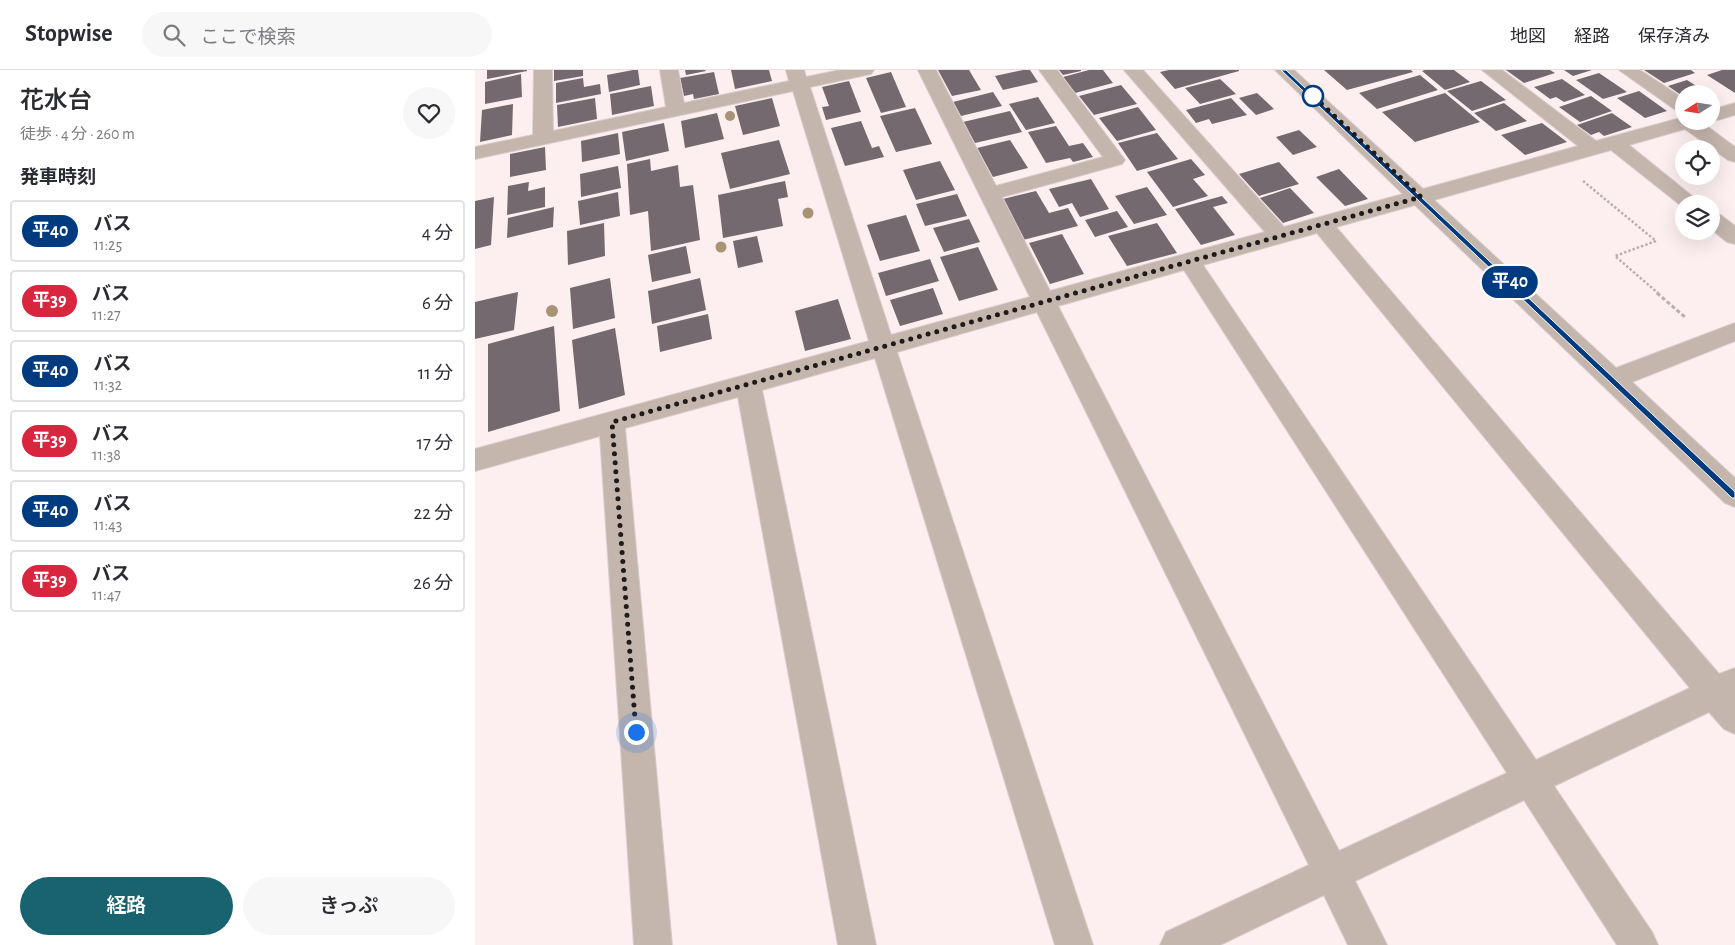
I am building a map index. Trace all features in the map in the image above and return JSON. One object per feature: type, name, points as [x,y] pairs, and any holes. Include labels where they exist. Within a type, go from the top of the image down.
[{"type":"street","points":[[543,70],[543,138]]},
{"type":"street","points":[[669,70],[676,110]]},
{"type":"street","points":[[475,153],[676,110],[797,77],[865,70]]},
{"type":"street","points":[[927,70],[1369,945]]},
{"type":"street","points":[[989,194],[1115,160],[1048,70]]},
{"type":"street","points":[[1133,70],[1279,236]]},
{"type":"street","points":[[1284,70],[1421,197],[1735,495]]},
{"type":"street","points":[[1491,70],[1679,195]]},
{"type":"street","points":[[1628,70],[1675,107]]},
{"type":"street","points":[[797,77],[1074,945]]},
{"type":"street","points":[[1720,113],[1735,109]]},
{"type":"street","points":[[475,460],[1421,197],[1603,145],[1675,121]]},
{"type":"street","points":[[1704,130],[1735,156]]},
{"type":"street","points":[[1179,945],[1530,780],[1728,698],[1321,224]]},
{"type":"street","points":[[1720,225],[1735,237]]},
{"type":"street","points":[[1189,261],[1639,945]]},
{"type":"street","points":[[1612,380],[1735,332]]},
{"type":"street","points":[[748,384],[857,945]]},
{"type":"street","points":[[612,422],[653,945]]},
{"type":"path","points":[[1581,179],[1656,241],[1615,256],[1689,320]]},
{"type":"building","points":[[487,70],[527,70],[527,71],[487,79]]},
{"type":"building","points":[[554,70],[583,70],[583,76],[554,81]]},
{"type":"building","points":[[638,70],[640,85],[609,92],[607,75]]},
{"type":"building","points":[[685,70],[705,70],[706,71],[686,75]]},
{"type":"building","points":[[731,70],[769,70],[772,81],[735,89]]},
{"type":"building","points":[[938,70],[969,70],[981,90],[952,96]]},
{"type":"building","points":[[1030,70],[1038,82],[1003,90],[995,76]]},
{"type":"building","points":[[1059,70],[1081,70],[1081,71],[1063,75]]},
{"type":"building","points":[[1089,70],[1103,70],[1113,83],[1075,93],[1063,77]]},
{"type":"building","points":[[1169,70],[1239,71],[1175,89],[1160,72]]},
{"type":"building","points":[[1324,70],[1411,70],[1413,72],[1347,90]]},
{"type":"building","points":[[1454,70],[1470,82],[1445,90],[1422,71]]},
{"type":"building","points":[[1506,70],[1550,70],[1555,73],[1524,83]]},
{"type":"building","points":[[1564,70],[1592,70],[1573,76]]},
{"type":"building","points":[[1644,70],[1691,70],[1695,73],[1664,83]]},
{"type":"building","points":[[1722,70],[1735,70],[1735,93],[1707,75]]},
{"type":"building","points":[[714,72],[719,94],[694,99],[693,94],[684,96],[680,78]]},
{"type":"building","points":[[891,72],[906,107],[881,113],[866,78]]},
{"type":"building","points":[[1599,73],[1627,92],[1603,99],[1576,80]]},
{"type":"building","points":[[521,74],[522,97],[485,104],[485,82]]},
{"type":"building","points":[[1420,75],[1438,90],[1377,109],[1359,93]]},
{"type":"building","points":[[583,78],[584,87],[600,84],[601,94],[556,103],[556,83]]},
{"type":"building","points":[[1220,79],[1236,94],[1200,104],[1185,88]]},
{"type":"building","points":[[1562,79],[1585,95],[1564,102],[1556,97],[1550,99],[1534,87]]},
{"type":"building","points":[[1687,80],[1695,85],[1675,85],[1675,91],[1668,86]]},
{"type":"building","points":[[849,81],[861,112],[826,120],[822,107],[829,106],[822,87]]},
{"type":"building","points":[[1481,81],[1506,100],[1472,111],[1447,91]]},
{"type":"building","points":[[1121,85],[1137,104],[1094,115],[1079,96]]},
{"type":"building","points":[[651,86],[654,106],[612,115],[610,94]]},
{"type":"building","points":[[1639,91],[1667,111],[1645,118],[1617,98]]},
{"type":"building","points":[[993,92],[1002,106],[961,116],[953,102]]},
{"type":"building","points":[[1257,93],[1274,109],[1256,115],[1239,98]]},
{"type":"building","points":[[1445,93],[1480,122],[1415,142],[1382,112]]},
{"type":"building","points":[[1591,96],[1612,111],[1580,122],[1559,107]]},
{"type":"building","points":[[1038,97],[1055,123],[1026,130],[1009,104]]},
{"type":"building","points":[[595,98],[597,119],[558,127],[557,105]]},
{"type":"building","points":[[772,98],[780,126],[743,135],[735,106]]},
{"type":"building","points":[[1231,98],[1247,115],[1212,124],[1209,119],[1196,123],[1186,110]]},
{"type":"building","points":[[1504,103],[1527,121],[1496,131],[1474,113]]},
{"type":"building","points":[[513,104],[512,135],[480,142],[482,110]]},
{"type":"building","points":[[1138,107],[1156,130],[1117,141],[1099,118]]},
{"type":"building","points":[[915,108],[932,144],[896,152],[880,116]]},
{"type":"building","points":[[1010,111],[1022,132],[975,143],[963,122]]},
{"type":"building","points":[[717,113],[724,139],[685,148],[681,121]]},
{"type":"building","points":[[1612,113],[1632,127],[1604,136],[1599,132],[1591,135],[1577,125]]},
{"type":"building","points":[[861,121],[872,148],[879,146],[884,157],[845,166],[831,128]]},
{"type":"building","points":[[664,123],[669,151],[626,161],[622,132]]},
{"type":"building","points":[[1542,123],[1567,142],[1525,155],[1501,135]]},
{"type":"building","points":[[1056,126],[1069,146],[1083,143],[1093,157],[1073,162],[1070,158],[1046,163],[1028,132]]},
{"type":"building","points":[[1299,130],[1317,147],[1293,155],[1276,137]]},
{"type":"building","points":[[618,133],[620,154],[582,162],[581,141]]},
{"type":"building","points":[[1157,133],[1178,159],[1137,171],[1118,143]]},
{"type":"building","points":[[779,140],[790,174],[730,189],[721,153]]},
{"type":"building","points":[[1010,140],[1028,168],[993,177],[977,148]]},
{"type":"building","points":[[545,147],[546,170],[510,177],[510,154]]},
{"type":"building","points":[[650,159],[651,171],[678,165],[680,187],[693,185],[700,240],[651,251],[648,211],[630,215],[627,164]]},
{"type":"building","points":[[1191,159],[1205,175],[1193,179],[1208,196],[1173,207],[1147,172]]},
{"type":"building","points":[[940,161],[955,190],[916,200],[903,170]]},
{"type":"building","points":[[1279,162],[1299,184],[1259,196],[1239,174]]},
{"type":"building","points":[[618,166],[621,188],[581,197],[580,174]]},
{"type":"building","points":[[1339,169],[1368,199],[1345,206],[1316,177]]},
{"type":"building","points":[[1091,179],[1109,209],[1080,217],[1072,203],[1059,207],[1049,189]]},
{"type":"building","points":[[785,181],[788,197],[778,199],[783,226],[723,238],[718,195]]},
{"type":"building","points":[[529,182],[528,191],[545,187],[545,207],[507,215],[508,186]]},
{"type":"building","points":[[1147,187],[1167,215],[1134,224],[1115,196]]},
{"type":"building","points":[[1290,188],[1314,213],[1283,223],[1260,198]]},
{"type":"building","points":[[1036,191],[1049,213],[1068,208],[1078,226],[1023,240],[1003,199]]},
{"type":"building","points":[[618,192],[620,216],[580,225],[578,201]]},
{"type":"building","points":[[957,194],[967,216],[925,226],[916,204]]},
{"type":"building","points":[[1222,196],[1228,203],[1213,207],[1235,235],[1201,245],[1175,209]]},
{"type":"building","points":[[494,197],[491,245],[475,249],[475,201]]},
{"type":"building","points":[[554,207],[553,227],[507,238],[508,218]]},
{"type":"building","points":[[1117,211],[1128,227],[1095,237],[1085,220]]},
{"type":"building","points":[[906,215],[920,251],[880,261],[867,225]]},
{"type":"building","points":[[969,219],[980,242],[944,252],[933,228]]},
{"type":"building","points":[[604,223],[605,256],[568,265],[567,231]]},
{"type":"building","points":[[1157,223],[1177,253],[1127,266],[1108,236]]},
{"type":"building","points":[[1062,234],[1084,274],[1050,284],[1029,243]]},
{"type":"building","points":[[757,236],[763,262],[738,268],[733,241]]},
{"type":"building","points":[[686,246],[691,273],[652,282],[648,255]]},
{"type":"building","points":[[978,247],[998,290],[959,301],[940,257]]},
{"type":"building","points":[[930,259],[939,281],[886,296],[878,273]]},
{"type":"building","points":[[610,278],[615,318],[573,329],[570,288]]},
{"type":"building","points":[[700,278],[706,310],[652,324],[648,291]]},
{"type":"building","points":[[933,288],[943,314],[900,326],[890,300]]},
{"type":"building","points":[[518,292],[514,330],[475,339],[475,302]]},
{"type":"building","points":[[838,299],[851,339],[805,351],[795,311]]},
{"type":"building","points":[[708,314],[712,339],[660,352],[657,326]]},
{"type":"building","points":[[554,326],[560,411],[488,432],[488,344]]},
{"type":"building","points":[[615,328],[625,395],[579,409],[572,340]]},
{"type":"bus line","name":"平40","points":[[1284,70],[1421,197],[1735,495]]},
{"type":"route","points":[[636,732],[612,422],[1421,197],[1313,96]]}]
